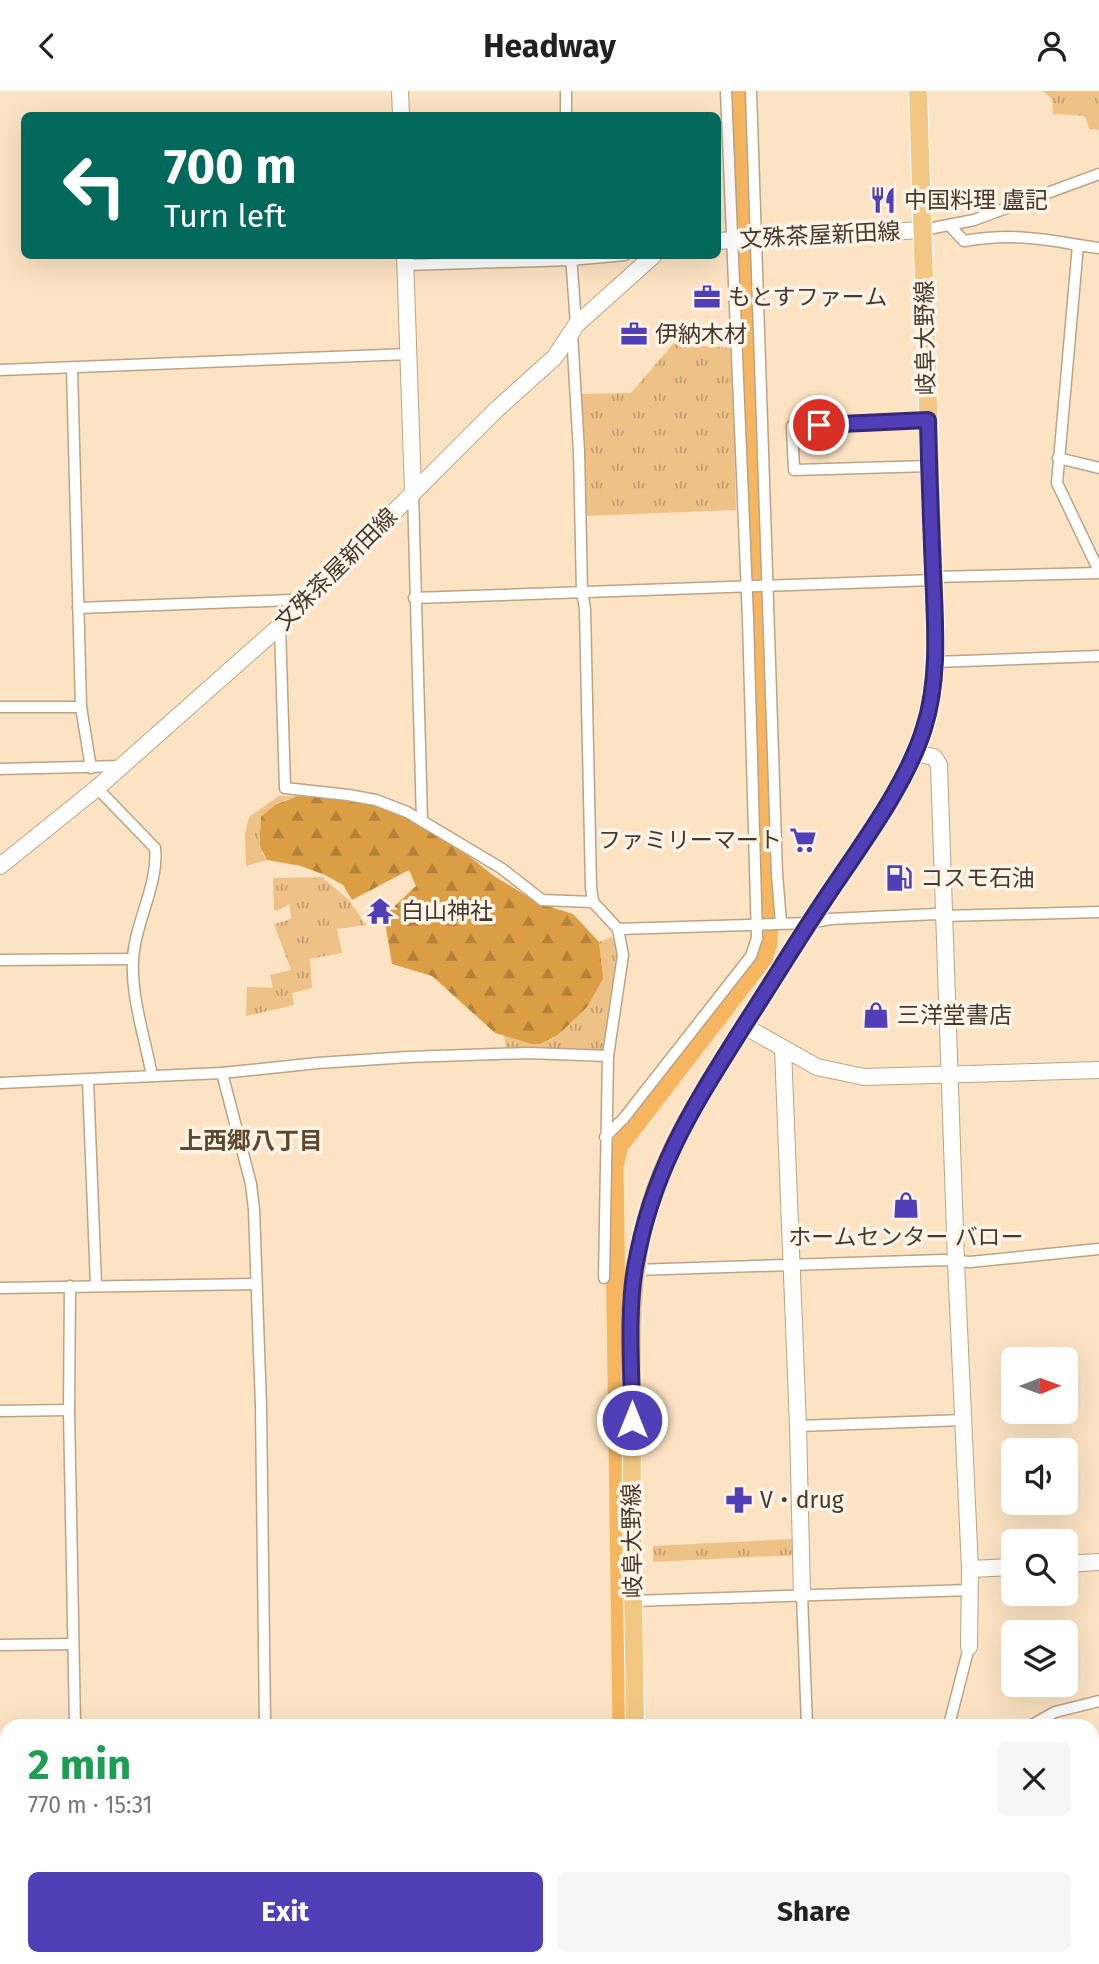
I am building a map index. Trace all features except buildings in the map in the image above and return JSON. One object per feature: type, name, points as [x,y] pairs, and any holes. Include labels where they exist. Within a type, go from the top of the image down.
[{"type":"main road","name":"岐阜大野線","points":[[635,1719],[631,1462],[632,1303],[635,1270],[649,1205],[683,1124],[869,833],[915,753],[930,703],[935,662],[918,91]]},
{"type":"street","points":[[400,91],[401,112]]},
{"type":"street","points":[[566,91],[566,112]]},
{"type":"street","points":[[726,91],[769,585],[779,923]]},
{"type":"street","points":[[605,1137],[624,1118],[751,956],[757,938],[759,923],[746,586],[740,239],[751,91]]},
{"type":"street","points":[[923,230],[974,219],[1099,174]]},
{"type":"street","points":[[949,225],[964,241],[1007,235],[1032,236],[1099,248]]},
{"type":"street","name":"文殊茶屋新田線","points":[[740,239],[923,230]]},
{"type":"street","points":[[414,598],[1099,572],[1057,483],[1078,245]]},
{"type":"street","points":[[422,821],[414,598],[410,354],[405,260],[488,259]]},
{"type":"street","points":[[571,259],[593,902],[618,929],[623,955],[608,1056],[604,1278]]},
{"type":"street","name":"文殊茶屋新田線","points":[[0,866],[97,788],[280,625],[496,410],[555,357],[574,327],[650,259]]},
{"type":"street","points":[[0,370],[410,354]]},
{"type":"street","points":[[72,368],[81,707],[91,768]]},
{"type":"street","points":[[928,420],[792,426],[794,470],[929,466]]},
{"type":"street","points":[[1058,458],[1099,468]]},
{"type":"street","points":[[78,608],[292,600],[303,603]]},
{"type":"street","points":[[280,625],[285,789],[376,800],[407,812],[501,868],[542,900],[593,902]]},
{"type":"street","points":[[935,662],[1099,656]]},
{"type":"street","points":[[0,707],[81,707]]},
{"type":"street","points":[[915,753],[934,757],[939,765],[956,1262],[970,1569],[969,1647],[962,1682],[950,1719]]},
{"type":"street","points":[[0,769],[122,766]]},
{"type":"street","points":[[97,788],[155,848],[150,887],[137,929],[133,959],[135,996],[152,1076]]},
{"type":"street","points":[[0,853],[18,853]]},
{"type":"street","points":[[618,929],[809,923],[937,914],[1099,912]]},
{"type":"street","points":[[0,960],[133,959]]},
{"type":"street","points":[[744,1026],[817,1067],[864,1077],[1099,1070]]},
{"type":"street","points":[[783,1049],[807,1719]]},
{"type":"street","points":[[0,1083],[222,1073],[408,1057],[528,1053],[608,1056]]},
{"type":"street","points":[[222,1073],[251,1184],[261,1406],[265,1719]]},
{"type":"street","points":[[88,1080],[96,1286]]},
{"type":"street","points":[[635,1270],[943,1260],[956,1262],[1099,1249]]},
{"type":"street","points":[[0,1287],[256,1284]]},
{"type":"street","points":[[70,1286],[69,1410],[75,1719]]},
{"type":"street","points":[[0,1411],[69,1410]]},
{"type":"street","points":[[798,1426],[964,1420]]},
{"type":"street","points":[[1078,1563],[1099,1562]]},
{"type":"street","points":[[970,1569],[1001,1568]]},
{"type":"street","points":[[634,1601],[970,1590]]},
{"type":"street","points":[[0,1645],[73,1644]]},
{"type":"street","points":[[1042,1719],[1055,1712],[1099,1701]]},
{"type":"green space","points":[[1043,91],[1099,91],[1099,130],[1089,129],[1085,116],[1053,114],[1052,99]]},
{"type":"green space","points":[[673,344],[732,348],[736,510],[586,516],[577,394],[631,393]]},
{"type":"green space","points":[[279,796],[298,796],[283,801],[262,853],[267,860],[246,866],[245,834],[249,817]]},
{"type":"green space","points":[[298,796],[340,798],[379,805],[407,816],[442,835],[494,876],[538,903],[573,914],[599,942],[603,979],[587,1007],[558,1035],[540,1044],[532,1044],[495,1033],[432,976],[392,964],[384,916],[416,886],[409,870],[352,900],[343,885],[325,875],[301,866],[267,860],[260,846],[261,817],[275,805]]},
{"type":"green space","points":[[322,877],[349,900],[366,925],[337,929],[342,953],[310,959],[312,988],[292,993],[294,1005],[246,1016],[247,987],[273,988],[270,975],[291,970],[274,924],[291,919],[290,904],[277,911],[274,909],[273,878]]},
{"type":"green space","points":[[612,937],[618,952],[607,1046],[602,1050],[506,1049],[504,1036],[540,1044],[559,1035],[602,979],[599,942]]},
{"type":"green space","points":[[794,1539],[795,1555],[653,1562],[653,1546]]},
{"type":"waterway","points":[[622,1719],[614,1166],[619,1146],[764,957],[768,943],[741,91]]},
{"type":"place","name":"中国料理 盧記","points":[[883,200]]},
{"type":"place","name":"もとすファーム","points":[[707,297]]},
{"type":"place","name":"伊納木材","points":[[634,334]]},
{"type":"place","name":"ファミリーマート","points":[[803,840]]},
{"type":"place","name":"コスモ石油","points":[[899,878]]},
{"type":"place","name":"白山神社","points":[[380,911]]},
{"type":"place","name":"三洋堂書店","points":[[876,1015]]},
{"type":"place","name":"ホームセンター バロー","points":[[906,1205]]},
{"type":"place","name":"V・drug","points":[[739,1500]]},
{"type":"district","name":"上西郷八丁目","points":[[251,1141]]},
{"type":"route","points":[[632,1420],[632,1303],[635,1270],[649,1205],[659,1176],[683,1124],[711,1076],[898,784],[915,753],[930,703],[935,662],[928,420],[819,425]]}]
